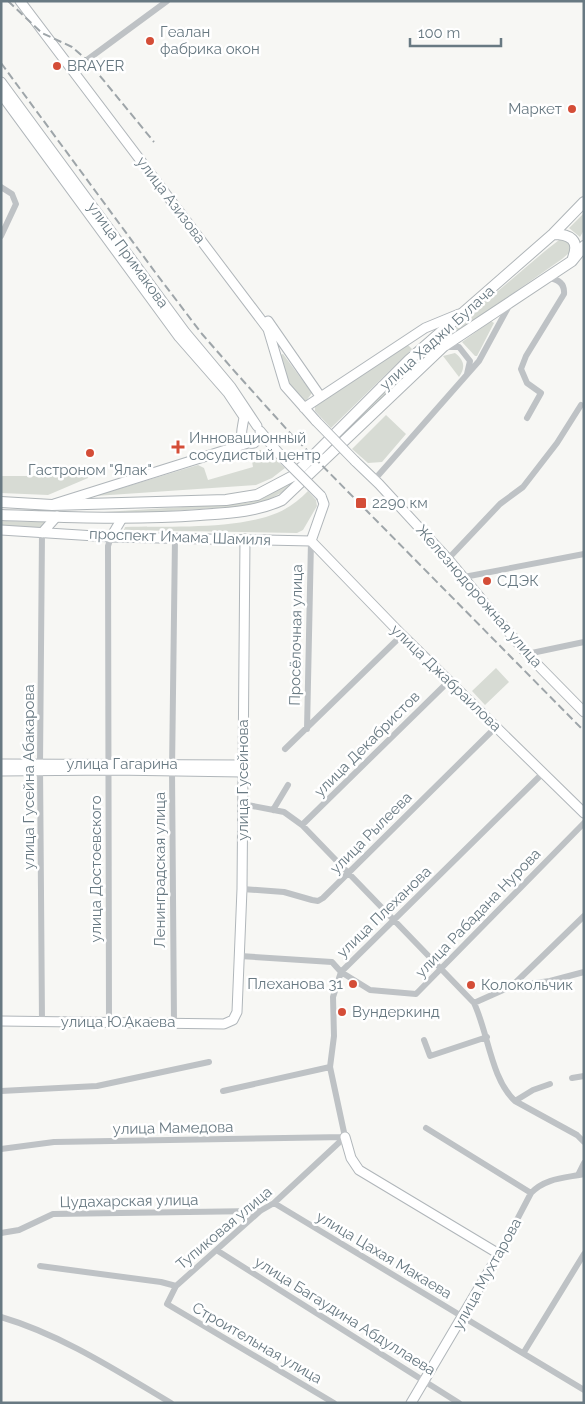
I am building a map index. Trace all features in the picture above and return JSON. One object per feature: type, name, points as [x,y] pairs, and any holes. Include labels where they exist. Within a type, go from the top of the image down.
[{"type":"main road","name":"улица Азизова","points":[[20,1],[320,396]]},
{"type":"main road","name":"улица Азизова","points":[[25,1],[74,70]]},
{"type":"main road","name":"улица Примакова","points":[[1,82],[184,332],[231,387],[258,430]]},
{"type":"main road","name":"улица Примакова","points":[[1,94],[179,337],[228,393],[244,416],[243,427]]},
{"type":"main road","name":"улица Хаджи Булача","points":[[293,476],[434,337],[553,234],[584,202]]},
{"type":"main road","points":[[553,234],[564,234],[572,237],[576,250],[572,261]]},
{"type":"main road","name":"улица Хаджи Булача","points":[[301,484],[444,346],[513,298],[572,261],[584,246]]},
{"type":"main road","points":[[304,408],[425,328],[460,313]]},
{"type":"main road","name":"улица Азизова","points":[[270,328],[285,386],[355,461]]},
{"type":"main road","points":[[425,328],[434,337]]},
{"type":"main road","points":[[274,448],[248,441],[243,427],[248,424],[258,430],[321,496],[324,504],[310,541]]},
{"type":"main road","name":"проспект Имама Шамиля","points":[[1,502],[52,505],[83,499],[260,438],[258,430]]},
{"type":"main road","name":"Железнодорожная улица","points":[[355,461],[448,558],[527,654],[584,712]]},
{"type":"main road","name":"проспект Имама Шамиля","points":[[83,499],[226,500],[257,495],[293,476]]},
{"type":"main road","name":"проспект Имама Шамиля","points":[[1,515],[121,520],[264,509],[282,500],[301,484]]},
{"type":"main road","points":[[42,533],[57,516]]},
{"type":"main road","points":[[111,536],[121,520]]},
{"type":"main road","name":"проспект Имама Шамиля","points":[[1,530],[111,536],[310,541]]},
{"type":"main road","name":"улица Гусейнова","points":[[233,1020],[237,1012],[242,889],[245,539]]},
{"type":"main road","name":"улица Джабраилова","points":[[310,541],[402,635],[584,813]]},
{"type":"main road","name":"улица Гагарина","points":[[1,764],[41,767],[242,769]]},
{"type":"main road","name":"улица Гагарина","points":[[1,771],[41,767]]},
{"type":"main road","name":"улица Ю.Акаева","points":[[1,1022],[174,1022],[224,1024],[233,1020]]},
{"type":"main road","points":[[346,1137],[351,1158],[359,1170],[499,1254]]},
{"type":"main road","name":"улица Мухтарова","points":[[411,1403],[464,1317],[499,1254]]},
{"type":"street","points":[[74,70],[167,1]]},
{"type":"street","points":[[1,188],[12,194],[16,204],[1,236]]},
{"type":"street","points":[[527,418],[541,393],[524,379],[520,372],[523,362],[564,294],[563,286],[558,281],[546,277]]},
{"type":"street","points":[[375,480],[462,383],[479,361],[513,298]]},
{"type":"street","points":[[444,346],[459,347],[470,361],[467,374],[462,383]]},
{"type":"street","points":[[448,558],[500,504],[523,487],[557,443],[581,405]]},
{"type":"street","name":"улица Гусейна Абакарова","points":[[42,533],[42,1022]]},
{"type":"street","name":"улица Достоевского","points":[[110,1022],[108,546],[111,536]]},
{"type":"street","name":"Ленинградская улица","points":[[174,1022],[172,767],[175,538]]},
{"type":"street","name":"Просёлочная улица","points":[[306,729],[310,541]]},
{"type":"street","points":[[464,577],[584,554]]},
{"type":"street","points":[[285,749],[402,635]]},
{"type":"street","points":[[527,654],[584,642]]},
{"type":"street","name":"улица Декабристов","points":[[302,825],[449,681]]},
{"type":"street","name":"улица Рылеева","points":[[242,889],[284,892],[318,901],[496,727]]},
{"type":"street","name":"улица Плеханова","points":[[346,1137],[330,1067],[334,1036],[333,997],[341,972],[544,773]]},
{"type":"street","points":[[273,810],[288,785]]},
{"type":"street","points":[[242,804],[284,812],[302,825],[474,1003],[487,1037],[500,1083],[506,1093],[515,1101],[578,1135],[584,1142]]},
{"type":"street","name":"улица Рабадана Нурова","points":[[240,956],[332,962],[341,972],[377,992],[416,994],[584,823]]},
{"type":"street","points":[[512,986],[584,916]]},
{"type":"street","points":[[474,1003],[512,986],[550,981],[584,972]]},
{"type":"street","points":[[424,1040],[430,1056],[487,1037]]},
{"type":"street","points":[[1,1091],[97,1086],[209,1062]]},
{"type":"street","points":[[223,1091],[330,1067]]},
{"type":"street","points":[[572,1078],[584,1076]]},
{"type":"street","points":[[515,1101],[533,1090],[550,1084]]},
{"type":"street","points":[[426,1128],[531,1193]]},
{"type":"street","name":"улица Мамедова","points":[[1,1149],[54,1142],[346,1137]]},
{"type":"street","name":"Тупиковая улица","points":[[40,1266],[161,1282],[176,1286],[218,1251],[247,1223],[274,1203],[346,1137]]},
{"type":"street","points":[[581,1174],[584,1163]]},
{"type":"street","name":"улица Мухтарова","points":[[499,1254],[531,1193],[538,1185],[546,1181],[581,1174]]},
{"type":"street","name":"улица Цахая Макаева","points":[[274,1203],[524,1352],[584,1390]]},
{"type":"street","points":[[244,1212],[247,1223]]},
{"type":"street","name":"Цудахарская улица","points":[[1,1233],[19,1230],[53,1214],[260,1212]]},
{"type":"street","name":"улица Багаудина Абдуллаева","points":[[218,1251],[459,1403]]},
{"type":"street","points":[[524,1352],[584,1254]]},
{"type":"street","name":"Строительная улица","points":[[176,1286],[167,1304],[334,1403]]},
{"type":"street","points":[[1,1317],[93,1357],[171,1403]]},
{"type":"shaded area","points":[[584,213],[584,230],[580,237],[569,228]]},
{"type":"shaded area","points":[[565,239],[571,247],[570,252],[443,342],[415,366],[293,485],[282,492],[248,506],[125,514],[104,512],[246,503],[260,500],[292,482],[412,364],[545,251],[559,240]]},
{"type":"shaded area","points":[[491,321],[494,323],[477,356],[475,356],[462,342]]},
{"type":"shaded area","points":[[408,345],[412,349],[331,428],[315,411],[315,406]]},
{"type":"shaded area","points":[[455,353],[463,364],[463,370],[459,377],[443,356]]},
{"type":"shaded area","points":[[283,354],[312,393],[306,401],[295,394],[291,388],[280,355]]},
{"type":"shaded area","points":[[386,415],[406,434],[382,462],[368,463],[352,449]]},
{"type":"shaded area","points":[[253,450],[265,450],[285,468],[272,478],[256,485],[95,496],[198,465],[204,468],[208,480],[253,467],[251,455]]},
{"type":"shaded area","points":[[1,476],[87,476],[88,478],[48,495],[1,493]]},
{"type":"shaded area","points":[[308,491],[316,500],[317,506],[303,530],[297,533],[124,530],[125,527],[223,525],[261,518],[286,509]]},
{"type":"shaded area","points":[[1,521],[49,522],[42,528],[1,526]]},
{"type":"shaded area","points":[[496,668],[509,682],[485,705],[472,691]]},
{"type":"railway","points":[[8,1],[42,33],[72,47],[87,60],[154,142]]},
{"type":"railway","points":[[1,63],[202,334],[291,434],[584,731]]},
{"type":"place","name":"Геалан фабрика окон","points":[[150,41]]},
{"type":"place","name":"BRAYER","points":[[57,66]]},
{"type":"place","name":"Маркет","points":[[572,109]]},
{"type":"place","name":"Инновационный сосудистый центр","points":[[178,447]]},
{"type":"place","name":"Гастроном \"Ялак\"","points":[[90,453]]},
{"type":"place","name":"2290 км","points":[[361,503]]},
{"type":"place","name":"СДЭК","points":[[487,581]]},
{"type":"place","name":"Плеханова 31","points":[[353,984]]},
{"type":"place","name":"Колокольчик","points":[[471,985]]},
{"type":"place","name":"Вундеркинд","points":[[342,1012]]}]
